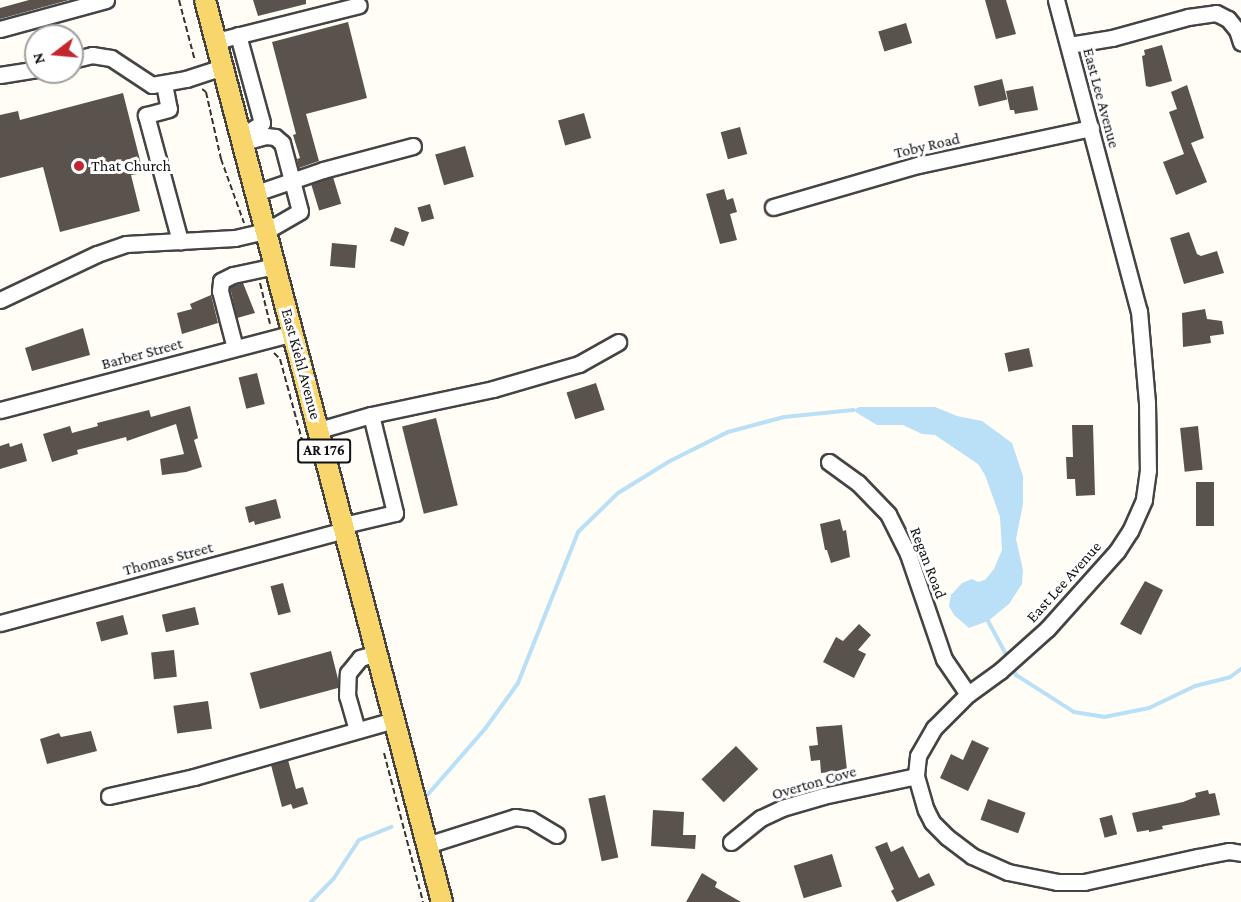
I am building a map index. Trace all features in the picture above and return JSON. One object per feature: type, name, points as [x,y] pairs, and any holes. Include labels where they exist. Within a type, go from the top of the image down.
[{"type":"main road","name":"East Kiehl Avenue","points":[[205,0],[256,193],[257,233],[266,268],[293,333],[442,902]]},
{"type":"street","points":[[0,29],[106,0]]},
{"type":"street","name":"East Lee Avenue","points":[[1056,0],[1139,311],[1146,373],[1148,470],[1144,500],[1117,551],[1047,629],[1000,671],[968,694],[945,715],[923,743],[918,756],[916,776],[932,822],[972,856],[1008,872],[1057,882],[1084,882],[1229,851],[1241,853]]},
{"type":"street","points":[[216,41],[358,4]]},
{"type":"street","points":[[1069,45],[1112,38],[1188,17],[1216,13],[1228,19],[1237,30],[1241,42]]},
{"type":"street","points":[[238,36],[262,123],[242,139]]},
{"type":"street","points":[[84,57],[92,55],[111,58],[152,85],[186,79],[223,67]]},
{"type":"street","points":[[0,75],[24,71]]},
{"type":"street","points":[[164,84],[169,109],[146,115],[180,241]]},
{"type":"street","name":"Toby Road","points":[[772,207],[918,165],[1091,128]]},
{"type":"street","points":[[0,300],[112,248],[139,242],[215,241],[257,233],[300,211],[282,143],[275,137],[266,136],[242,139]]},
{"type":"street","points":[[256,193],[413,146]]},
{"type":"street","points":[[235,348],[220,284],[226,277],[266,268]]},
{"type":"street","name":"Barber Street","points":[[0,410],[293,333]]},
{"type":"street","points":[[319,430],[493,389],[579,364],[618,342]]},
{"type":"street","name":"Thomas Street","points":[[0,623],[395,513],[371,416]]},
{"type":"street","name":"Regan Road","points":[[829,462],[858,483],[888,514],[908,554],[944,659],[968,694]]},
{"type":"street","points":[[357,730],[347,696],[348,673],[360,658],[377,653]]},
{"type":"street","points":[[109,796],[185,779],[394,720]]},
{"type":"street","name":"Overton Cove","points":[[731,842],[761,818],[782,808],[823,796],[916,776]]},
{"type":"street","points":[[427,845],[515,817],[530,819],[557,835]]},
{"type":"path","points":[[179,0],[195,63],[183,69],[186,79],[206,92],[221,159],[257,233]]},
{"type":"path","points":[[266,268],[270,318],[268,333]]},
{"type":"path","points":[[274,353],[280,359],[306,456]]},
{"type":"water","points":[[859,407],[935,407],[957,416],[982,421],[1012,443],[1023,476],[1023,504],[1016,539],[1023,570],[1022,584],[1009,604],[988,621],[969,628],[954,615],[949,606],[951,595],[962,583],[972,579],[978,582],[985,580],[994,569],[1002,550],[1000,517],[985,475],[978,464],[935,435],[922,434],[903,425],[877,425],[854,410]]},
{"type":"building","points":[[29,0],[69,0],[0,19],[0,8]]},
{"type":"building","points":[[253,0],[306,0],[306,4],[258,16]]},
{"type":"building","points":[[985,0],[1006,0],[1016,34],[996,39]]},
{"type":"building","points":[[348,22],[367,98],[306,114],[319,161],[299,168],[297,159],[300,158],[293,135],[296,134],[272,42]]},
{"type":"building","points":[[906,23],[912,43],[884,52],[878,31]]},
{"type":"building","points":[[1162,45],[1172,81],[1146,86],[1142,56],[1145,55],[1144,50]]},
{"type":"building","points":[[1002,79],[1007,99],[979,106],[974,86]]},
{"type":"building","points":[[1187,85],[1204,138],[1191,143],[1207,182],[1176,195],[1163,162],[1184,154],[1169,112],[1177,109],[1171,92]]},
{"type":"building","points":[[1033,86],[1038,110],[1015,114],[1014,110],[1010,110],[1006,91]]},
{"type":"building","points":[[123,93],[142,168],[136,169],[137,174],[131,175],[140,211],[60,232],[43,167],[0,178],[0,115],[18,111],[20,120]]},
{"type":"building","points":[[584,113],[591,138],[565,145],[558,120]]},
{"type":"building","points":[[740,127],[747,154],[728,159],[721,132]]},
{"type":"building","points":[[465,146],[474,177],[444,185],[435,155]]},
{"type":"building","points":[[333,177],[341,204],[319,211],[311,184]]},
{"type":"building","points":[[724,189],[727,200],[733,198],[737,212],[730,214],[737,240],[720,244],[706,194]]},
{"type":"building","points":[[430,204],[434,218],[422,222],[418,208]]},
{"type":"building","points":[[395,227],[409,232],[404,246],[390,241]]},
{"type":"building","points":[[1189,232],[1197,254],[1201,256],[1217,251],[1224,273],[1184,284],[1170,238]]},
{"type":"building","points":[[332,243],[357,245],[355,268],[330,266]]},
{"type":"building","points":[[243,283],[255,313],[237,318],[230,287]]},
{"type":"building","points":[[211,295],[218,323],[182,334],[177,313],[192,309],[190,304]]},
{"type":"building","points":[[1205,309],[1207,319],[1222,321],[1224,334],[1210,336],[1211,343],[1183,347],[1182,313]]},
{"type":"building","points":[[83,328],[90,355],[32,371],[25,348]]},
{"type":"building","points":[[1029,348],[1033,367],[1008,372],[1005,353]]},
{"type":"building","points":[[257,373],[265,404],[246,409],[239,378]]},
{"type":"building","points":[[596,383],[605,410],[575,419],[567,393]]},
{"type":"building","points":[[190,406],[198,438],[194,440],[202,467],[186,472],[162,475],[160,459],[184,454],[176,424],[127,441],[126,437],[77,450],[78,454],[52,462],[43,434],[70,426],[72,433],[98,426],[97,423],[149,410],[151,417]]},
{"type":"building","points":[[436,418],[458,505],[424,514],[402,426]]},
{"type":"building","points":[[1072,425],[1093,425],[1095,495],[1076,496],[1075,479],[1067,479],[1066,457],[1073,457]]},
{"type":"building","points":[[1198,426],[1203,470],[1185,472],[1180,428]]},
{"type":"building","points":[[9,443],[10,447],[22,443],[27,461],[0,469],[0,446]]},
{"type":"building","points":[[1196,482],[1214,482],[1214,526],[1196,526]]},
{"type":"building","points":[[276,499],[281,518],[255,525],[254,521],[249,523],[245,507]]},
{"type":"building","points":[[840,519],[843,531],[846,530],[850,557],[831,563],[827,550],[825,550],[820,524]]},
{"type":"building","points":[[1145,581],[1163,590],[1141,635],[1120,624]]},
{"type":"building","points":[[283,583],[291,612],[278,615],[270,586]]},
{"type":"building","points":[[195,607],[199,625],[166,632],[162,615]]},
{"type":"building","points":[[123,615],[128,634],[101,642],[96,622]]},
{"type":"building","points":[[859,624],[871,635],[858,650],[866,654],[854,678],[823,662],[836,637],[843,641]]},
{"type":"building","points":[[174,650],[177,677],[154,679],[151,652]]},
{"type":"building","points":[[331,651],[338,688],[260,709],[250,673]]},
{"type":"building","points":[[208,701],[212,729],[177,734],[173,706]]},
{"type":"building","points":[[842,725],[847,770],[821,773],[820,760],[811,761],[809,746],[818,745],[816,727]]},
{"type":"building","points":[[91,731],[97,751],[47,764],[40,739],[59,733],[61,737]]},
{"type":"building","points":[[972,740],[989,748],[968,791],[940,778],[951,754],[963,760]]},
{"type":"building","points":[[736,746],[758,769],[724,802],[701,779]]},
{"type":"building","points":[[288,760],[296,789],[303,787],[308,804],[293,809],[291,804],[282,807],[271,765]]},
{"type":"building","points":[[1208,790],[1209,794],[1215,793],[1220,815],[1162,826],[1163,829],[1149,832],[1149,830],[1137,832],[1132,813],[1183,802],[1196,797],[1195,793]]},
{"type":"building","points":[[605,795],[618,858],[602,861],[588,799]]},
{"type":"building","points":[[988,799],[1026,813],[1018,833],[980,820]]},
{"type":"building","points":[[653,810],[684,812],[683,835],[696,835],[695,849],[651,846]]},
{"type":"building","points":[[1112,815],[1117,834],[1105,838],[1099,818]]},
{"type":"building","points":[[887,842],[891,852],[903,846],[919,878],[929,873],[935,885],[897,902],[891,891],[894,889],[875,847]]},
{"type":"building","points":[[832,854],[842,887],[804,898],[794,866]]},
{"type":"building","points":[[702,873],[717,882],[715,887],[741,902],[686,902]]},
{"type":"waterway","points":[[423,800],[485,729],[518,683],[578,532],[618,493],[670,461],[728,432],[784,417],[854,410]]},
{"type":"waterway","points":[[988,621],[1008,658]]},
{"type":"waterway","points":[[1012,667],[1016,675],[1074,712],[1104,717],[1149,708],[1195,686],[1230,677],[1241,669]]},
{"type":"waterway","points":[[311,902],[334,878],[359,840],[391,827]]},
{"type":"place","name":"That Church","points":[[79,166]]}]
